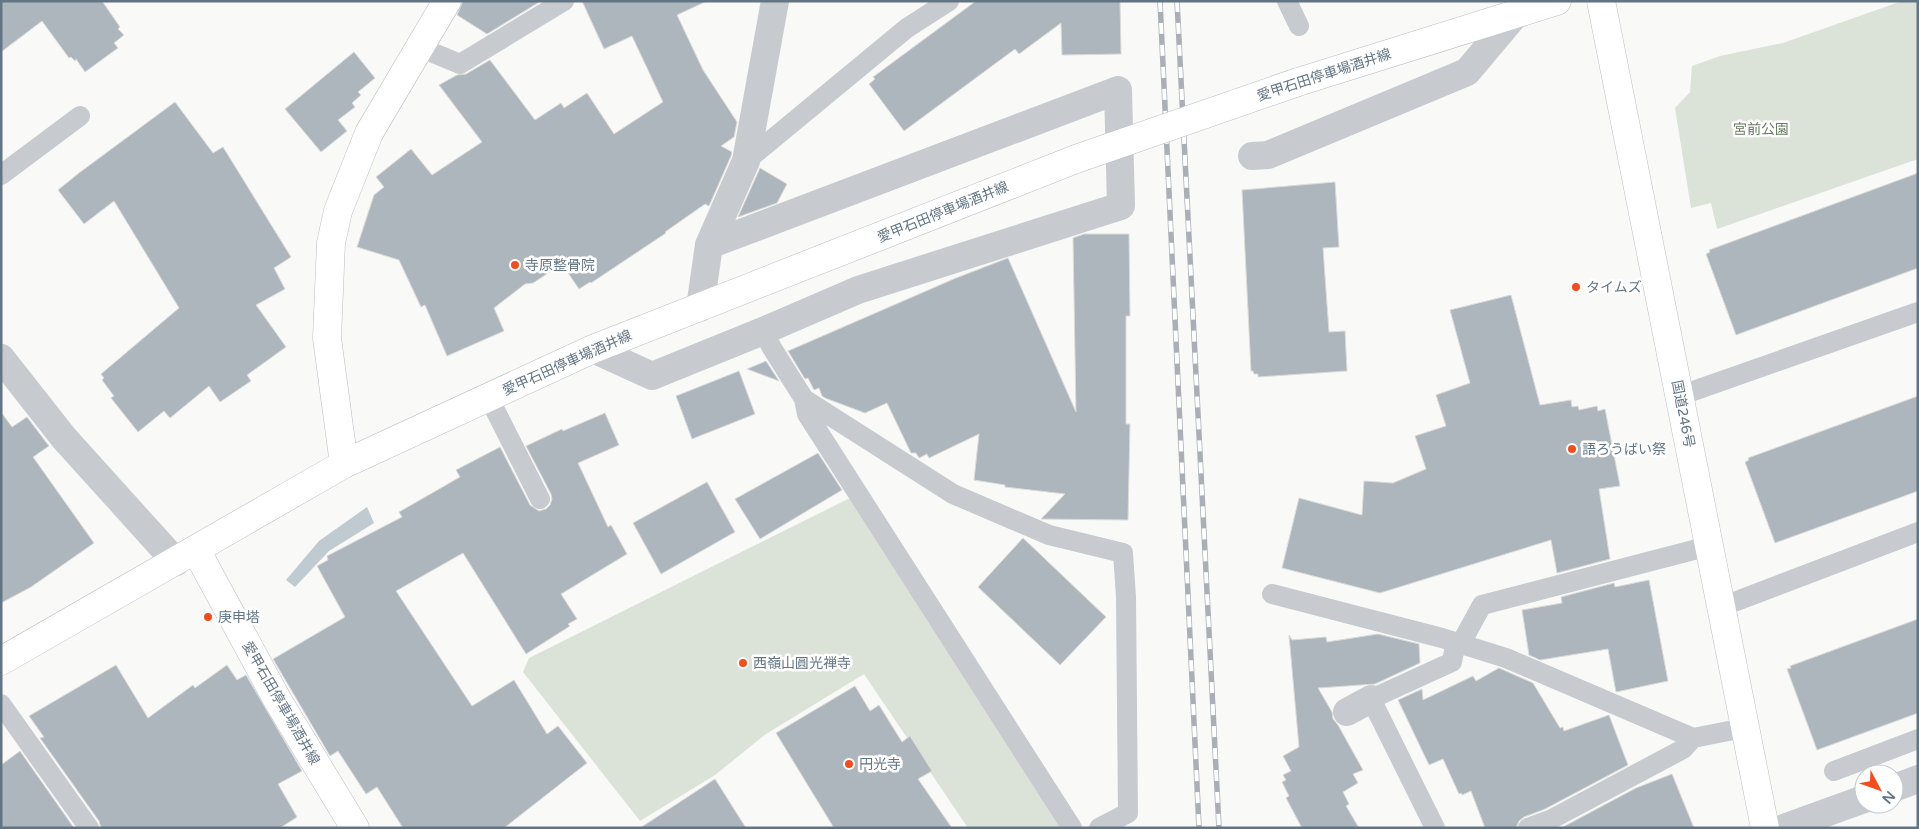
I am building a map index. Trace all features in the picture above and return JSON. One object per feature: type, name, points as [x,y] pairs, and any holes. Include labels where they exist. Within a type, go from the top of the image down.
[{"type":"main road","points":[[344,464],[327,338],[331,244],[338,211],[369,132],[446,1]]},
{"type":"main road","name":"愛甲石田停車場酒井線","points":[[1,661],[344,464],[593,349],[1076,159],[1298,82],[1557,1]]},
{"type":"main road","name":"国道246号","points":[[1601,1],[1764,828]]},
{"type":"main road","name":"愛甲石田停車場酒井線","points":[[186,556],[278,701],[355,828]]},
{"type":"street","points":[[700,308],[709,245],[746,161],[775,1]]},
{"type":"street","points":[[1252,156],[1268,155],[1468,72],[1515,15]]},
{"type":"street","points":[[593,349],[652,376],[858,290],[1121,206],[1118,90],[709,245]]},
{"type":"street","points":[[1,358],[64,438],[186,556]]},
{"type":"street","points":[[1347,712],[1371,699]]},
{"type":"street","points":[[1904,784],[1918,779]]},
{"type":"street","points":[[1784,828],[1854,803]]},
{"type":"lane","points":[[419,47],[460,64],[564,1]]},
{"type":"lane","points":[[746,161],[906,28],[949,1]]},
{"type":"lane","points":[[1287,1],[1299,26]]},
{"type":"lane","points":[[1,175],[80,116]]},
{"type":"lane","points":[[1680,396],[1918,312]]},
{"type":"lane","points":[[763,331],[804,399],[807,414],[1072,828]]},
{"type":"lane","points":[[489,398],[540,499]]},
{"type":"lane","points":[[804,399],[953,494],[1049,535],[1123,553],[1126,597],[1128,812],[1099,828]]},
{"type":"lane","points":[[1721,607],[1918,532]]},
{"type":"lane","points":[[1435,828],[1371,699],[1452,662],[1454,651],[1460,645],[1482,605],[1709,546]]},
{"type":"lane","points":[[1272,594],[1442,638],[1506,658],[1693,738],[1744,728]]},
{"type":"lane","points":[[1,704],[89,828]]},
{"type":"lane","points":[[1528,828],[1550,820],[1683,749],[1693,738]]},
{"type":"lane","points":[[1834,770],[1918,739]]},
{"type":"green space","name":"宮前公園","points":[[1902,1],[1918,1],[1918,159],[1717,229],[1711,203],[1691,208],[1675,108],[1690,92],[1692,66],[1720,56],[1783,43]]},
{"type":"green space","name":"西嶺山圓光禅寺","points":[[852,497],[1067,828],[968,828],[864,674],[766,734],[715,775],[640,821],[523,672],[529,658]]},
{"type":"shaded area","points":[[367,507],[374,523],[329,551],[295,587],[286,580],[319,541]]},
{"type":"building","points":[[1,1],[102,1],[120,27],[118,29],[124,35],[114,43],[118,48],[85,72],[76,59],[75,61],[71,57],[69,58],[42,21],[1,52]]},
{"type":"building","points":[[463,1],[541,1],[487,34],[457,15]]},
{"type":"building","points":[[582,1],[707,1],[677,15],[703,70],[737,122],[734,137],[721,146],[732,152],[731,156],[709,206],[705,204],[666,233],[579,289],[562,264],[533,283],[525,284],[494,308],[504,331],[447,356],[425,305],[421,307],[399,260],[357,247],[374,195],[384,187],[376,177],[411,149],[432,175],[482,142],[439,85],[457,75],[466,74],[490,60],[535,120],[561,103],[564,108],[587,93],[614,134],[663,102],[632,36],[604,49]]},
{"type":"building","points":[[976,1],[1120,1],[1121,54],[1062,55],[1061,23],[1019,54],[1015,49],[904,131],[869,84],[875,79],[873,77]]},
{"type":"building","points":[[354,52],[375,78],[358,92],[361,95],[352,103],[355,107],[338,120],[347,131],[321,152],[285,109]]},
{"type":"building","points":[[175,102],[213,153],[223,147],[291,257],[274,268],[285,289],[256,305],[286,347],[247,375],[251,381],[220,402],[209,386],[170,418],[164,411],[138,432],[111,398],[114,396],[102,380],[104,378],[101,374],[179,308],[114,201],[84,224],[58,190]]},
{"type":"building","points":[[760,168],[787,184],[777,203],[738,217]]},
{"type":"building","points":[[1918,173],[1918,268],[1736,335],[1706,254],[1710,252],[1709,250]]},
{"type":"building","points":[[1335,182],[1339,247],[1323,248],[1329,332],[1345,331],[1347,371],[1258,377],[1258,374],[1254,374],[1251,371],[1242,190]]},
{"type":"building","points":[[1084,234],[1129,234],[1130,316],[1126,316],[1126,424],[1130,424],[1128,520],[1041,519],[1065,494],[1005,487],[1005,485],[974,480],[979,434],[929,458],[927,454],[919,458],[916,453],[911,453],[887,403],[865,413],[825,398],[822,396],[819,388],[814,390],[808,378],[805,379],[788,351],[956,278],[1008,258],[1076,412],[1073,238]]},
{"type":"building","points":[[1511,295],[1540,405],[1571,400],[1572,407],[1578,406],[1579,410],[1597,406],[1598,411],[1605,409],[1620,486],[1599,489],[1610,559],[1557,573],[1551,540],[1380,593],[1282,568],[1299,498],[1362,515],[1364,481],[1393,483],[1426,469],[1415,436],[1446,426],[1436,395],[1470,383],[1450,310]]},
{"type":"building","points":[[766,361],[779,381],[747,369]]},
{"type":"building","points":[[739,371],[755,414],[692,439],[676,396]]},
{"type":"building","points":[[1918,396],[1918,491],[1775,543],[1745,462],[1749,460],[1748,458]]},
{"type":"building","points":[[1,412],[12,427],[27,417],[49,446],[33,457],[94,543],[31,587],[1,603]]},
{"type":"building","points":[[605,413],[619,445],[578,463],[608,527],[611,525],[627,554],[561,594],[577,619],[568,624],[570,626],[526,654],[463,553],[396,591],[472,706],[514,680],[547,734],[558,726],[587,763],[504,828],[403,828],[377,787],[366,794],[338,751],[330,756],[273,659],[345,617],[317,566],[328,560],[327,556],[402,517],[399,512],[460,477],[456,470],[500,447],[530,505],[539,511],[546,509],[552,499],[551,494],[526,446],[562,429],[563,431]]},
{"type":"building","points":[[818,453],[842,490],[760,539],[735,499]]},
{"type":"building","points":[[707,482],[735,532],[661,574],[633,523]]},
{"type":"building","points":[[1023,538],[1106,617],[1060,665],[978,587]]},
{"type":"building","points":[[1649,580],[1668,681],[1616,692],[1608,649],[1540,660],[1529,655],[1522,610],[1562,603],[1561,597],[1614,583],[1615,587]]},
{"type":"building","points":[[1918,619],[1918,713],[1817,750],[1787,669],[1791,668],[1790,666]]},
{"type":"building","points":[[1378,634],[1419,644],[1420,663],[1375,684],[1318,688],[1332,712],[1333,719],[1363,770],[1353,774],[1358,783],[1343,792],[1349,804],[1346,806],[1359,828],[1302,828],[1286,798],[1289,796],[1282,782],[1286,780],[1283,775],[1291,771],[1283,756],[1299,747],[1289,635],[1292,640],[1326,637],[1327,642]]},
{"type":"building","points":[[116,665],[148,718],[193,685],[195,688],[227,665],[237,680],[246,675],[302,771],[278,784],[297,817],[280,828],[101,828],[99,821],[40,738],[44,737],[29,716]]},
{"type":"building","points":[[1499,668],[1533,683],[1560,728],[1563,727],[1564,731],[1609,715],[1628,765],[1545,809],[1524,817],[1519,821],[1516,828],[1485,828],[1471,791],[1462,795],[1461,793],[1459,794],[1443,759],[1429,765],[1398,700],[1422,689],[1423,700],[1473,676],[1476,681]]},
{"type":"building","name":"円光寺","points":[[855,686],[870,711],[879,705],[902,742],[910,736],[932,771],[918,779],[952,828],[834,828],[776,733]]},
{"type":"building","points":[[20,751],[74,828],[1,828],[1,765]]},
{"type":"building","points":[[1672,774],[1694,828],[1561,828],[1636,788]]},
{"type":"building","points":[[715,779],[746,828],[640,828]]},
{"type":"railway","points":[[1160,1],[1199,828]]},
{"type":"railway","points":[[1177,1],[1219,828]]},
{"type":"place","name":"寺原整骨院","points":[[515,265]]},
{"type":"place","name":"タイムズ","points":[[1576,287]]},
{"type":"place","name":"語ろうばい祭","points":[[1572,449]]},
{"type":"place","name":"庚申塔","points":[[208,617]]},
{"type":"place","name":"西嶺山圓光禅寺","points":[[743,663]]},
{"type":"place","name":"円光寺","points":[[849,764]]}]
